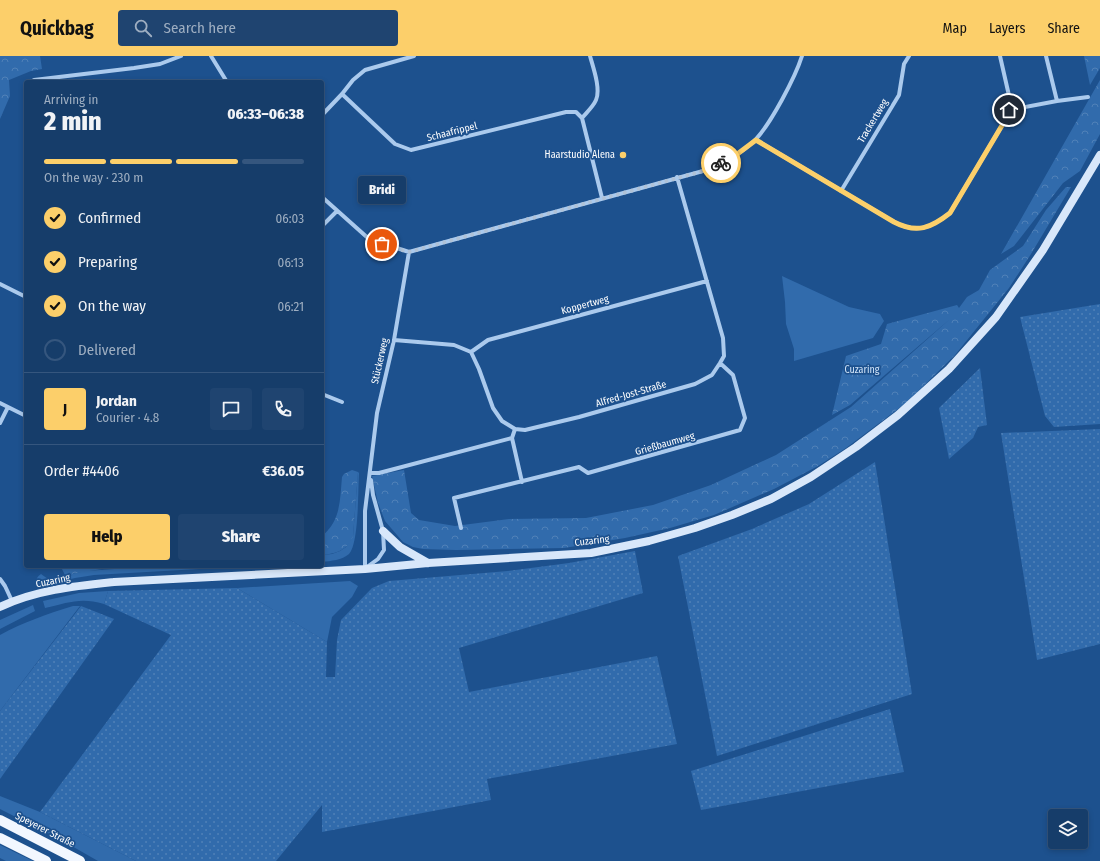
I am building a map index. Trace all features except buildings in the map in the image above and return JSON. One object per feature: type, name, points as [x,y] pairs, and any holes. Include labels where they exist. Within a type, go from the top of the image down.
[{"type":"main road","name":"Cuzaring","points":[[0,607],[12,601],[79,585],[365,569],[428,563],[590,553],[642,542],[695,528],[732,515],[771,498],[811,477],[856,447],[898,415],[949,369],[996,317],[1043,250],[1099,160]]},
{"type":"main road","points":[[383,531],[400,547],[428,563]]},
{"type":"main road","name":"Speyerer Straße","points":[[0,820],[80,861]]},
{"type":"main road","points":[[0,838],[46,861]]},
{"type":"street","points":[[34,80],[160,64],[181,56]]},
{"type":"street","points":[[211,56],[226,80]]},
{"type":"street","points":[[324,113],[353,80],[365,70],[414,56]]},
{"type":"street","points":[[590,56],[595,72],[597,99],[582,118],[602,198]]},
{"type":"street","points":[[324,199],[369,239],[409,252],[703,171],[732,158],[756,140],[784,95],[802,56]]},
{"type":"street","name":"Trackertweg","points":[[841,191],[899,95],[904,64],[909,56]]},
{"type":"street","points":[[756,140],[902,226],[920,230],[938,223],[950,213],[1007,117],[1010,100],[1000,56]]},
{"type":"street","points":[[1046,56],[1057,101]]},
{"type":"street","name":"Schaafrippel","points":[[342,94],[395,144],[411,150],[566,112],[576,112],[582,118]]},
{"type":"street","points":[[1009,110],[1088,96]]},
{"type":"street","points":[[677,177],[723,338],[724,356],[720,363]]},
{"type":"street","points":[[324,224],[337,211]]},
{"type":"street","name":"Stückerweg","points":[[365,569],[365,511],[377,414],[394,340],[409,252]]},
{"type":"street","name":"Koppertweg","points":[[471,352],[488,340],[707,281]]},
{"type":"street","points":[[0,284],[24,296]]},
{"type":"street","points":[[394,340],[454,345],[471,352],[479,369],[493,408],[502,421],[515,429],[512,438],[522,482]]},
{"type":"street","name":"Alfred-Jost-Straße","points":[[515,429],[525,430],[579,417],[695,384],[712,375],[720,363]]},
{"type":"street","name":"Grießbaumweg","points":[[461,528],[454,498],[579,467],[588,473],[740,430],[745,418],[733,375],[720,363]]},
{"type":"street","points":[[324,395],[342,402]]},
{"type":"street","points":[[0,403],[24,415]]},
{"type":"street","points":[[0,423],[8,407]]},
{"type":"street","points":[[370,473],[379,474],[512,438]]},
{"type":"street","name":"Stückerweg","points":[[365,569],[378,558],[384,550],[383,531],[373,495],[370,473]]},
{"type":"street","points":[[0,579],[12,601]]},
{"type":"green space","points":[[0,56],[40,56],[42,69],[31,71],[9,80],[10,96],[0,119]]},
{"type":"green space","points":[[1084,56],[1100,56],[1100,68],[1090,85]]},
{"type":"green space","points":[[1100,80],[1100,134],[1080,171],[1063,183],[1014,246],[1001,254]]},
{"type":"green space","points":[[1066,187],[1071,187],[1009,288],[955,355],[906,403],[846,448],[818,466],[774,489],[714,515],[670,528],[625,538],[564,548],[456,550],[423,549],[413,547],[403,542],[385,521],[378,503],[372,476],[404,470],[411,513],[419,520],[455,526],[509,519],[586,518],[653,505],[711,485],[776,455],[851,407],[950,319],[850,405],[832,415],[846,356],[881,344],[887,324],[957,305],[959,308],[967,297],[979,290],[990,270],[1023,246],[1046,210]]},
{"type":"green space","points":[[782,276],[849,307],[880,314],[884,321],[873,338],[794,361],[794,349],[786,324]]},
{"type":"green space","points":[[1100,304],[1100,424],[1054,427],[1045,416],[1020,317]]},
{"type":"green space","points":[[980,368],[987,425],[978,427],[973,438],[949,459],[939,408]]},
{"type":"green space","points":[[1100,429],[1100,644],[1037,660],[1001,433]]},
{"type":"green space","points":[[875,462],[912,694],[717,756],[678,556],[752,529],[809,504]]},
{"type":"green space","points":[[352,470],[358,472],[353,536],[348,545],[344,548],[332,554],[324,555],[324,534],[333,524],[336,517],[340,501],[342,477],[344,474]]},
{"type":"green space","points":[[358,472],[357,516],[355,539],[352,548],[349,554],[343,558],[324,562],[324,555],[340,551],[346,547],[353,536]]},
{"type":"green space","points":[[635,551],[643,593],[459,648],[469,692],[657,656],[677,744],[487,779],[491,800],[322,832],[322,805],[276,861],[136,861],[40,812],[171,635],[104,604],[108,591],[237,588],[327,642],[326,677],[335,677],[337,640],[341,620],[372,588],[389,581],[508,571],[569,563]]},
{"type":"green space","points":[[120,568],[102,569],[65,575],[62,569]]},
{"type":"green space","points":[[128,568],[217,568],[94,575],[37,587],[36,580],[41,574],[48,579],[85,571]]},
{"type":"green space","points":[[350,581],[358,586],[352,597],[332,617],[327,642],[237,588]]},
{"type":"green space","points":[[108,591],[104,604],[81,601],[45,608],[43,601],[79,593]]},
{"type":"green space","points":[[33,605],[35,611],[0,629],[0,620]]},
{"type":"green space","points":[[73,606],[80,606],[0,711],[0,635],[18,626]]},
{"type":"green space","points":[[81,606],[114,619],[0,779],[0,711]]},
{"type":"green space","points":[[890,709],[904,772],[701,810],[691,771]]},
{"type":"green space","points":[[0,796],[40,812],[136,861],[98,861],[63,841],[0,809]]},
{"type":"green space","points":[[0,845],[33,861],[6,861],[0,858]]},
{"type":"way so far","points":[[382,244],[409,252],[703,171],[721,163]]},
{"type":"place","name":"Haarstudio Alena","points":[[623,155]]},
{"type":"place","name":"Bridi","points":[[382,244]]},
{"type":"route","points":[[721,163],[732,158],[756,140],[894,222],[902,226],[920,230],[938,223],[950,213],[1007,117],[1009,110]]}]
